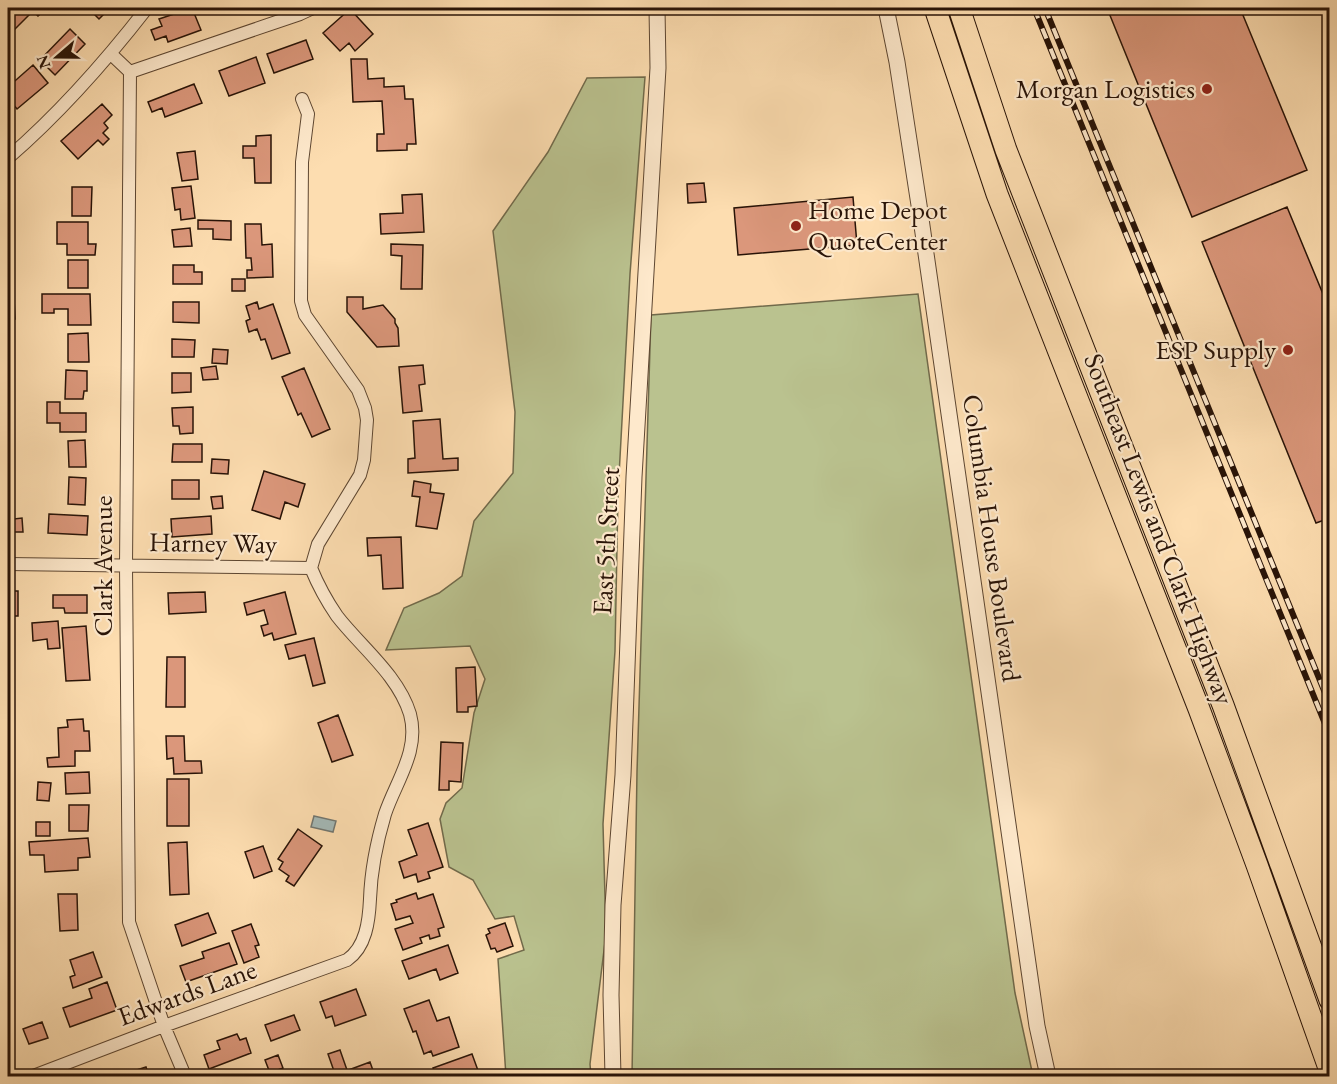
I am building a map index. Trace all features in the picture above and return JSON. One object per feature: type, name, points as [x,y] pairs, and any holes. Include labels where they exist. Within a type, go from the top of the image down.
[{"type":"highway","name":"Southeast Lewis and Clark Highway","points":[[935,8],[997,194],[1199,709],[1329,1071]]},
{"type":"highway","name":"Southeast Lewis and Clark Highway","points":[[959,8],[1006,150],[1222,705],[1329,1000]]},
{"type":"highway","points":[[1307,1009],[1319,1077]]},
{"type":"street","points":[[8,158],[111,54],[147,8]]},
{"type":"street","points":[[111,54],[130,72],[313,8]]},
{"type":"street","name":"East 5th Street","points":[[614,1077],[611,996],[613,905],[622,775],[634,477],[658,68],[657,8]]},
{"type":"street","name":"Columbia House Boulevard","points":[[886,8],[897,62],[1037,1026],[1048,1077]]},
{"type":"street","name":"Clark Avenue","points":[[130,72],[126,566],[129,922],[164,1026],[185,1077]]},
{"type":"street","points":[[302,99],[308,114],[302,162],[301,301],[305,315],[358,390],[367,420],[364,460],[360,475],[318,544],[311,568]]},
{"type":"street","name":"Harney Way","points":[[8,564],[311,568]]},
{"type":"street","name":"Edwards Lane","points":[[33,1077],[164,1026],[348,960],[356,954],[369,926],[371,879],[380,831],[407,760],[413,732],[410,714],[394,682],[337,616],[321,592],[311,568]]},
{"type":"green space","points":[[645,77],[630,274],[618,494],[615,651],[603,824],[606,934],[590,1064],[591,1076],[506,1076],[498,959],[524,950],[514,916],[495,919],[473,880],[449,867],[440,819],[446,803],[462,788],[474,713],[485,679],[470,646],[386,650],[404,608],[439,593],[462,576],[474,521],[513,473],[515,412],[493,231],[548,152],[587,78]]},
{"type":"green space","points":[[918,294],[1015,993],[1033,1076],[632,1076],[637,772],[651,315]]},
{"type":"shaded area","points":[[314,816],[336,821],[333,832],[311,827]]},
{"type":"building","points":[[8,8],[47,8],[38,16],[33,11],[11,33],[8,30]]},
{"type":"building","points":[[88,8],[110,8],[99,19]]},
{"type":"building","points":[[192,8],[201,30],[168,42],[166,36],[155,40],[151,30],[162,26],[159,19]]},
{"type":"building","name":"Morgan Logistics","points":[[1107,8],[1240,8],[1307,170],[1192,217]]},
{"type":"building","points":[[350,9],[373,34],[355,51],[349,43],[340,51],[323,33]]},
{"type":"building","points":[[70,29],[85,44],[55,75],[40,60]]},
{"type":"building","points":[[306,40],[313,59],[274,73],[267,54]]},
{"type":"building","points":[[256,57],[265,83],[229,96],[219,71]]},
{"type":"building","points":[[351,59],[367,59],[368,79],[384,78],[384,87],[404,86],[405,99],[413,99],[416,144],[407,144],[407,150],[377,151],[377,134],[384,134],[382,101],[353,102]]},
{"type":"building","points":[[33,65],[48,83],[17,109],[8,98],[8,87]]},
{"type":"building","points":[[194,84],[202,103],[165,117],[162,108],[152,112],[148,102]]},
{"type":"building","points":[[102,104],[112,115],[104,123],[108,128],[103,133],[109,139],[103,145],[98,140],[78,159],[61,141]]},
{"type":"building","points":[[271,135],[271,183],[255,183],[254,158],[243,158],[243,146],[256,146],[256,136]]},
{"type":"building","points":[[195,151],[198,179],[182,181],[177,153]]},
{"type":"building","points":[[704,183],[706,202],[688,203],[687,184]]},
{"type":"building","points":[[191,186],[195,218],[181,220],[180,209],[175,210],[172,188]]},
{"type":"building","points":[[72,187],[92,187],[91,216],[72,216]]},
{"type":"building","points":[[422,194],[424,232],[381,234],[380,214],[403,213],[402,195]]},
{"type":"building","name":"Home Depot QuoteCenter","points":[[853,197],[857,245],[738,255],[734,208]]},
{"type":"building","name":"ESP Supply","points":[[1287,207],[1330,311],[1330,518],[1316,523],[1202,242]]},
{"type":"building","points":[[198,220],[231,221],[231,240],[213,239],[213,229],[198,229]]},
{"type":"building","points":[[57,222],[88,222],[88,244],[96,244],[95,255],[67,255],[67,244],[57,244]]},
{"type":"building","points":[[245,224],[261,224],[262,245],[272,244],[273,277],[247,278],[247,270],[252,270],[251,258],[246,258]]},
{"type":"building","points":[[190,228],[192,246],[174,247],[172,230]]},
{"type":"building","points":[[391,244],[423,245],[422,289],[401,289],[402,256],[391,255]]},
{"type":"building","points":[[68,260],[88,260],[88,288],[68,288]]},
{"type":"building","points":[[173,265],[194,265],[194,272],[202,272],[202,284],[173,284]]},
{"type":"building","points":[[232,279],[245,279],[245,291],[232,291]]},
{"type":"building","points":[[42,294],[90,294],[91,325],[68,325],[68,309],[54,309],[54,313],[42,313]]},
{"type":"building","points":[[347,297],[363,297],[363,309],[383,305],[395,319],[399,346],[377,347],[347,312]]},
{"type":"building","points":[[8,298],[14,298],[15,319],[8,319]]},
{"type":"building","points":[[173,302],[199,302],[199,323],[173,322]]},
{"type":"building","points":[[257,302],[259,309],[273,304],[290,353],[272,359],[265,339],[261,340],[257,329],[249,332],[246,321],[250,319],[246,306]]},
{"type":"building","points":[[88,333],[89,362],[68,362],[68,334]]},
{"type":"building","points":[[172,339],[195,340],[194,357],[172,357]]},
{"type":"building","points":[[213,349],[228,350],[227,364],[212,363]]},
{"type":"building","points":[[423,365],[425,384],[419,385],[422,411],[403,413],[399,367]]},
{"type":"building","points":[[216,366],[218,379],[203,380],[201,368]]},
{"type":"building","points":[[304,368],[330,429],[312,437],[301,413],[298,415],[282,377]]},
{"type":"building","points":[[66,370],[87,371],[87,391],[84,391],[83,399],[65,399]]},
{"type":"building","points":[[172,373],[191,373],[191,392],[172,393]]},
{"type":"building","points":[[47,402],[60,402],[60,413],[86,413],[86,432],[60,432],[60,423],[47,423]]},
{"type":"building","points":[[193,407],[193,433],[180,434],[179,426],[173,426],[172,408]]},
{"type":"building","points":[[440,419],[443,459],[458,458],[458,470],[408,473],[408,459],[415,458],[413,421]]},
{"type":"building","points":[[85,440],[86,467],[69,467],[68,441]]},
{"type":"building","points":[[173,444],[202,444],[202,462],[172,462]]},
{"type":"building","points":[[212,459],[229,460],[228,474],[211,473]]},
{"type":"building","points":[[264,471],[305,484],[298,507],[285,502],[280,519],[252,510]]},
{"type":"building","points":[[69,477],[86,478],[85,505],[68,504]]},
{"type":"building","points":[[172,480],[199,480],[199,499],[172,499]]},
{"type":"building","points":[[414,481],[431,484],[430,492],[444,494],[437,529],[416,526],[420,497],[412,496]]},
{"type":"building","points":[[222,496],[223,508],[213,509],[211,497]]},
{"type":"building","points":[[8,513],[13,513],[14,519],[22,518],[23,532],[8,532]]},
{"type":"building","points":[[49,514],[88,516],[87,535],[48,533]]},
{"type":"building","points":[[211,516],[212,534],[172,537],[171,519]]},
{"type":"building","points":[[401,537],[403,588],[383,589],[381,555],[368,556],[367,538]]},
{"type":"building","points":[[8,591],[18,591],[18,616],[8,616]]},
{"type":"building","points":[[205,592],[206,612],[169,614],[168,593]]},
{"type":"building","points":[[285,592],[296,634],[274,640],[272,633],[264,636],[261,626],[268,624],[264,610],[247,615],[244,603]]},
{"type":"building","points":[[53,595],[87,595],[87,613],[65,613],[64,608],[53,608]]},
{"type":"building","points":[[58,621],[60,648],[48,649],[47,639],[33,641],[32,623]]},
{"type":"building","points":[[86,626],[90,680],[66,681],[62,628]]},
{"type":"building","points":[[314,638],[325,683],[313,686],[305,655],[289,659],[285,645]]},
{"type":"building","points":[[167,657],[185,657],[185,707],[166,707]]},
{"type":"building","points":[[475,667],[477,706],[468,707],[468,712],[457,712],[456,668]]},
{"type":"building","points":[[338,715],[353,755],[332,762],[318,723]]},
{"type":"building","points":[[83,719],[84,731],[89,731],[90,751],[75,751],[75,766],[48,767],[47,758],[59,757],[58,728],[68,727],[67,720]]},
{"type":"building","points":[[166,736],[184,736],[185,761],[201,761],[202,773],[174,774],[173,758],[167,759]]},
{"type":"building","points":[[441,742],[463,743],[461,782],[449,781],[449,790],[439,790]]},
{"type":"building","points":[[89,772],[90,793],[66,794],[65,773]]},
{"type":"building","points":[[167,779],[189,779],[189,826],[167,826]]},
{"type":"building","points":[[38,782],[51,783],[49,801],[37,800]]},
{"type":"building","points":[[69,805],[89,805],[88,831],[69,831]]},
{"type":"building","points":[[36,822],[50,822],[50,836],[36,836]]},
{"type":"building","points":[[428,823],[443,867],[428,872],[430,878],[418,882],[416,874],[404,878],[399,862],[417,855],[408,830]]},
{"type":"building","points":[[298,829],[322,846],[294,886],[286,881],[289,876],[279,869],[283,862],[278,859]]},
{"type":"building","points":[[88,838],[90,857],[78,858],[78,870],[45,872],[44,855],[30,855],[29,842]]},
{"type":"building","points":[[187,842],[189,894],[170,895],[168,843]]},
{"type":"building","points":[[263,846],[272,871],[254,878],[245,852]]},
{"type":"building","points":[[416,893],[418,899],[433,894],[444,927],[438,929],[440,936],[430,939],[429,935],[420,938],[422,943],[403,950],[395,929],[413,923],[410,916],[396,920],[391,904]]},
{"type":"building","points":[[58,894],[77,894],[78,930],[60,931]]},
{"type":"building","points":[[208,913],[216,933],[182,946],[175,925]]},
{"type":"building","points":[[505,923],[513,946],[497,952],[495,948],[491,949],[486,935],[490,933],[488,929]]},
{"type":"building","points":[[251,924],[259,945],[255,946],[259,957],[244,963],[232,931]]},
{"type":"building","points":[[229,943],[237,964],[186,982],[180,966],[204,958],[202,952]]},
{"type":"building","points":[[448,945],[458,973],[440,980],[436,969],[409,979],[402,961]]},
{"type":"building","points":[[93,952],[102,977],[73,988],[70,977],[75,975],[70,960]]},
{"type":"building","points":[[107,982],[117,1010],[70,1027],[63,1008],[92,998],[89,989]]},
{"type":"building","points":[[356,989],[366,1015],[335,1026],[332,1016],[326,1018],[320,1002]]},
{"type":"building","points":[[429,1000],[437,1021],[449,1017],[459,1047],[433,1056],[431,1051],[424,1054],[416,1031],[413,1032],[404,1009]]},
{"type":"building","points":[[294,1015],[300,1030],[271,1041],[265,1025]]},
{"type":"building","points":[[42,1022],[48,1038],[29,1044],[23,1029]]},
{"type":"building","points":[[237,1034],[240,1040],[246,1038],[251,1053],[209,1069],[204,1055],[220,1049],[217,1041]]},
{"type":"building","points":[[340,1050],[347,1070],[335,1074],[328,1054]]},
{"type":"building","points":[[472,1054],[480,1076],[436,1076],[433,1068]]},
{"type":"building","points":[[278,1055],[283,1068],[270,1073],[265,1060]]},
{"type":"building","points":[[370,1062],[375,1076],[349,1076],[346,1071]]},
{"type":"building","points":[[146,1067],[149,1076],[118,1076]]},
{"type":"railway","points":[[1034,8],[1330,736]]},
{"type":"railway","points":[[1045,8],[1330,705]]},
{"type":"place","name":"Morgan Logistics","points":[[1207,89]]},
{"type":"place","name":"Home Depot QuoteCenter","points":[[796,226]]},
{"type":"place","name":"ESP Supply","points":[[1288,350]]}]
